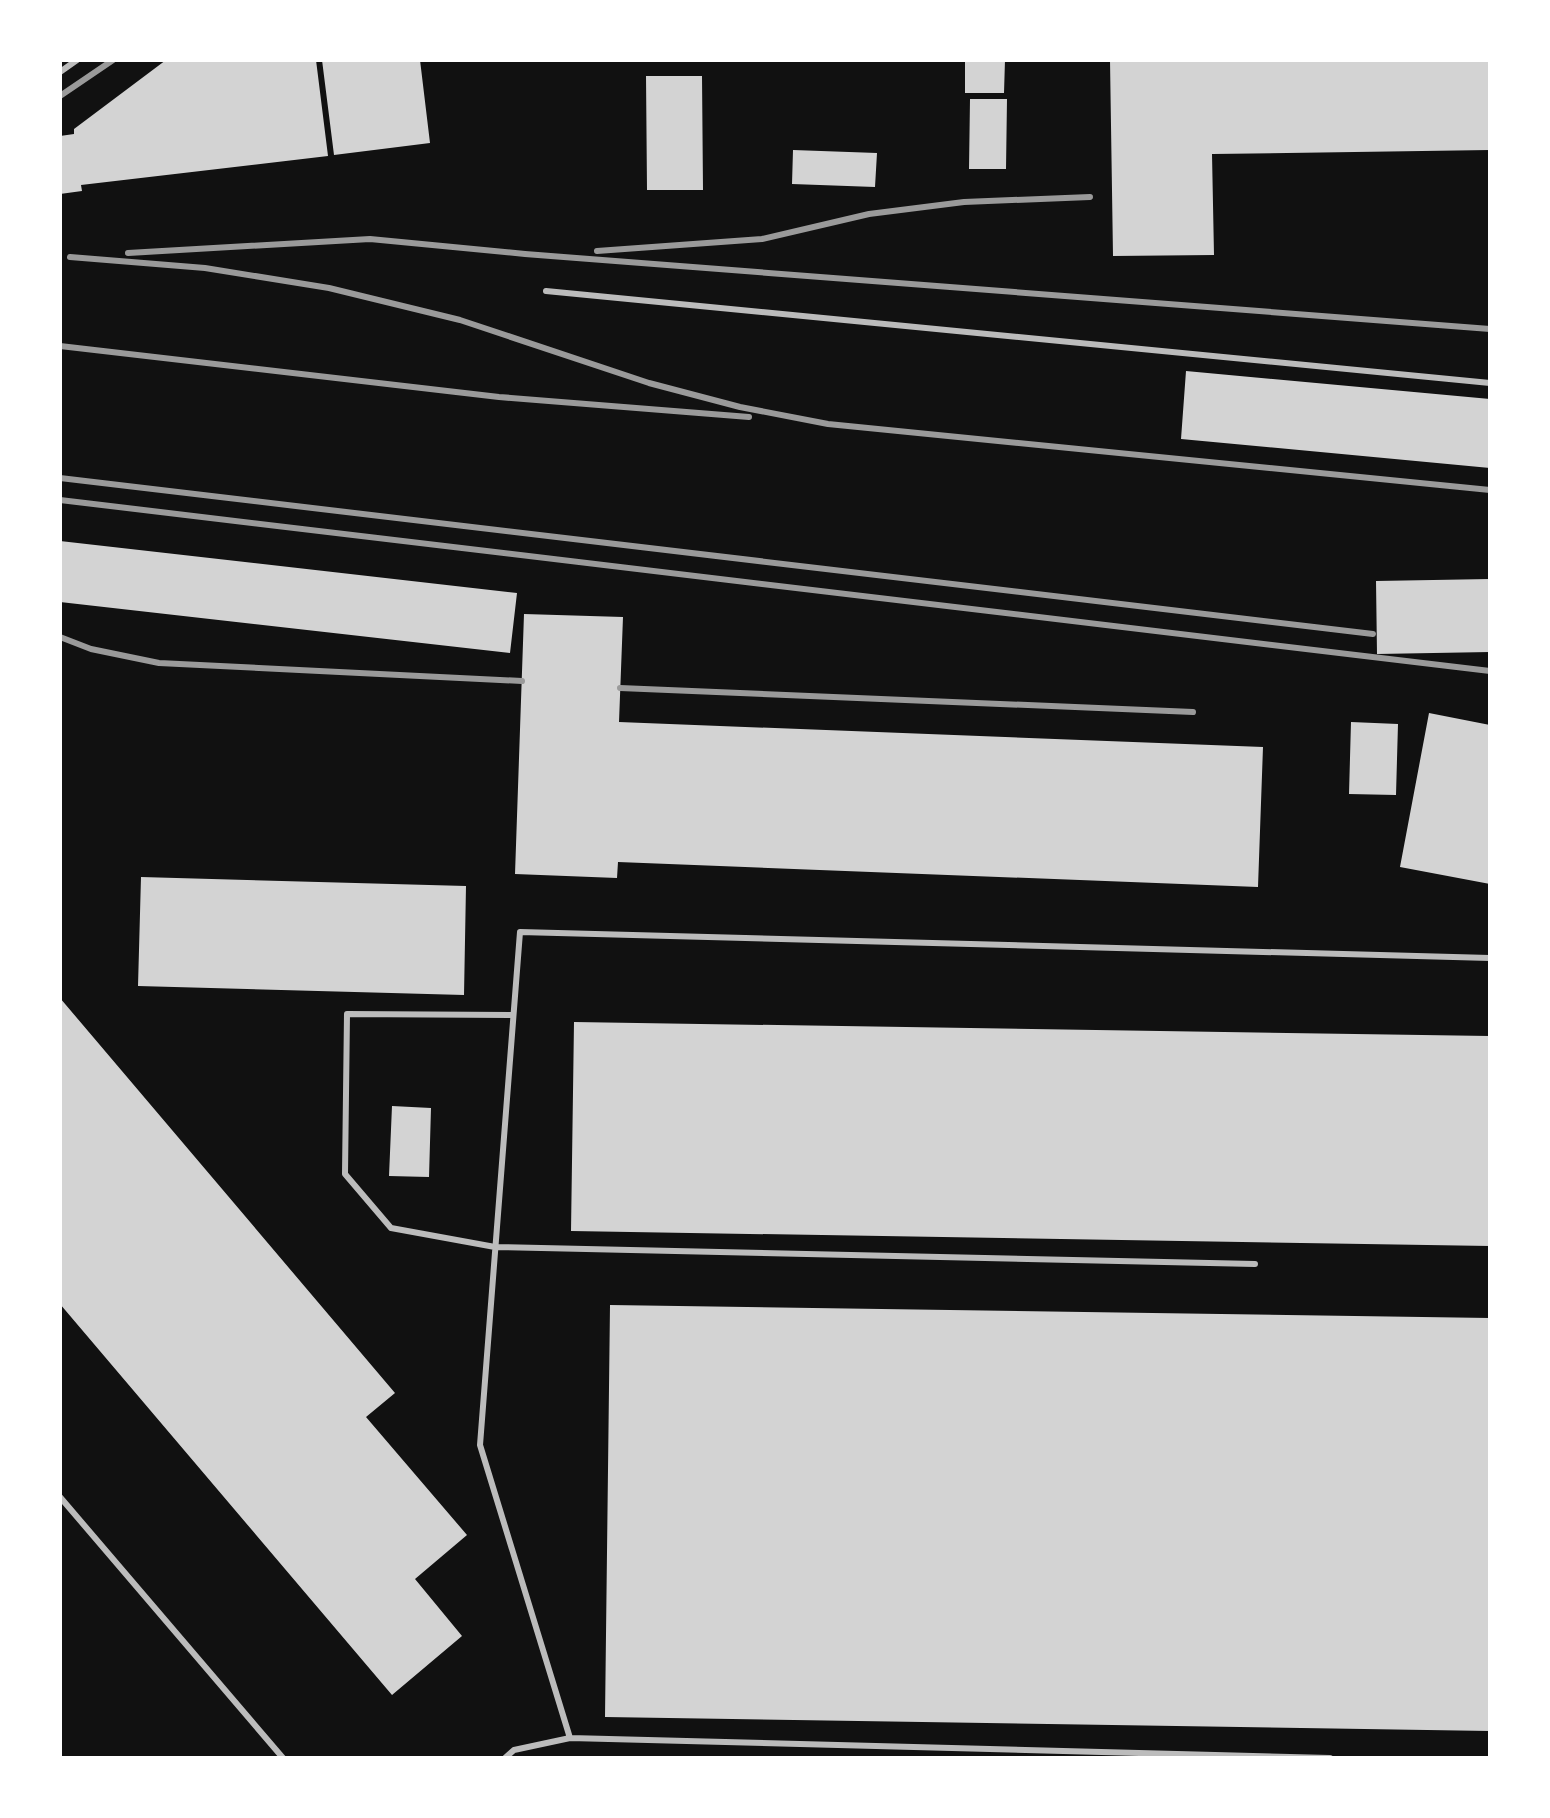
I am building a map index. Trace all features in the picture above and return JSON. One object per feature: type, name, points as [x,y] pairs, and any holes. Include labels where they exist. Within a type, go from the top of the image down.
[{"type":"lane","points":[[60,72],[77,60]]},
{"type":"lane","points":[[546,291],[1490,383]]},
{"type":"lane","points":[[570,1738],[480,1445],[520,932],[1490,958]]},
{"type":"lane","points":[[513,1015],[347,1014],[345,1174],[391,1228],[495,1247],[1255,1264]]},
{"type":"lane","points":[[60,1497],[283,1758]]},
{"type":"lane","points":[[505,1758],[514,1750],[570,1738],[1330,1758]]},
{"type":"building","points":[[166,60],[316,60],[328,156],[81,185],[82,191],[60,194],[60,136],[74,134],[74,129]]},
{"type":"building","points":[[322,60],[420,60],[430,143],[334,155]]},
{"type":"building","points":[[965,60],[1005,60],[1004,93],[965,93]]},
{"type":"building","points":[[1110,60],[1490,60],[1490,150],[1212,154],[1214,255],[1113,256]]},
{"type":"building","points":[[646,76],[702,76],[703,190],[647,190]]},
{"type":"building","points":[[970,99],[1007,99],[1006,169],[969,169]]},
{"type":"building","points":[[793,150],[877,153],[875,187],[792,184]]},
{"type":"building","points":[[1186,371],[1490,399],[1490,468],[1181,439]]},
{"type":"building","points":[[60,541],[517,593],[510,653],[60,602]]},
{"type":"building","points":[[1490,579],[1490,652],[1377,654],[1376,581]]},
{"type":"building","points":[[524,614],[623,617],[619,722],[1263,747],[1258,887],[618,862],[617,878],[515,874]]},
{"type":"building","points":[[1429,713],[1490,725],[1490,884],[1400,867]]},
{"type":"building","points":[[1351,722],[1398,724],[1396,795],[1349,794]]},
{"type":"building","points":[[141,877],[466,886],[464,995],[138,986]]},
{"type":"building","points":[[60,998],[395,1393],[366,1417],[467,1535],[415,1579],[462,1636],[392,1695],[60,1304]]},
{"type":"building","points":[[574,1022],[1490,1036],[1490,1246],[571,1231]]},
{"type":"building","points":[[392,1106],[431,1108],[429,1177],[389,1176]]},
{"type":"building","points":[[610,1305],[1490,1318],[1490,1731],[605,1717]]},
{"type":"railway","points":[[60,96],[113,60]]},
{"type":"railway","points":[[597,251],[762,239],[869,214],[964,202],[1090,197]]},
{"type":"railway","points":[[128,253],[370,239],[525,254],[1490,329]]},
{"type":"railway","points":[[70,257],[205,268],[329,288],[460,320],[649,383],[740,407],[828,424],[1490,490]]},
{"type":"railway","points":[[60,346],[499,397],[749,417]]},
{"type":"railway","points":[[60,478],[1373,634]]},
{"type":"railway","points":[[60,500],[1490,671]]},
{"type":"railway","points":[[60,637],[91,649],[159,663],[522,681]]},
{"type":"railway","points":[[620,688],[1193,712]]}]
